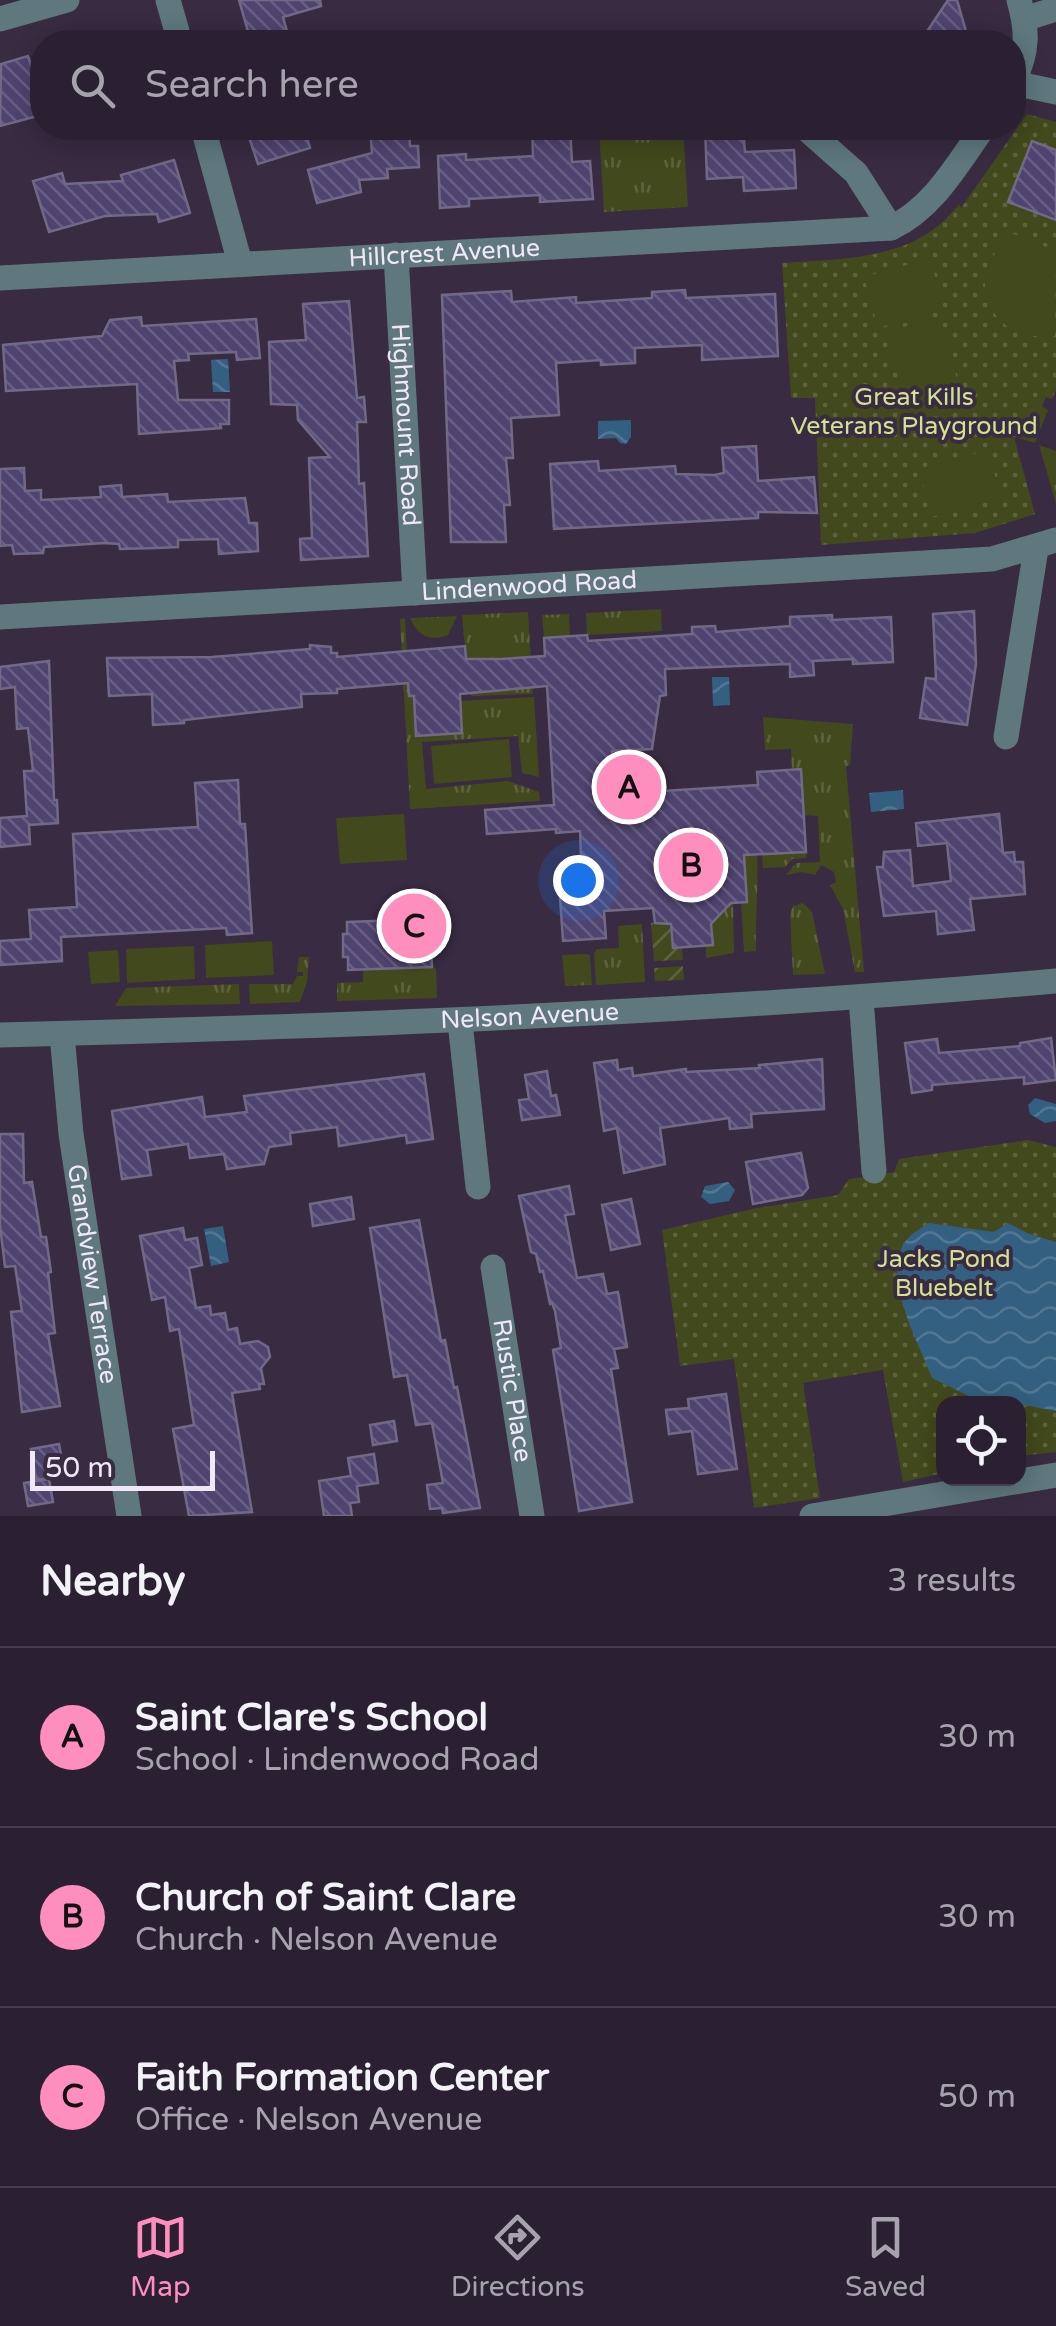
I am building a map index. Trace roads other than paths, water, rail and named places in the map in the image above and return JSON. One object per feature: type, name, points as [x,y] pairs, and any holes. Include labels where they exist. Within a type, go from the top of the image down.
[{"type":"street","points":[[0,19],[67,0]]},
{"type":"street","points":[[168,0],[177,30]]},
{"type":"street","points":[[1022,9],[1056,10]]},
{"type":"street","points":[[1026,85],[1056,92]]},
{"type":"street","points":[[206,140],[240,263]]},
{"type":"street","points":[[819,140],[856,173],[891,228],[913,218],[974,140]]},
{"type":"street","name":"Hillcrest Avenue","points":[[0,278],[891,228]]},
{"type":"street","name":"Highmount Road","points":[[396,255],[415,593]]},
{"type":"street","points":[[1006,737],[1046,544]]},
{"type":"street","name":"Lindenwood Road","points":[[0,617],[992,559],[1046,544]]},
{"type":"street","name":"Nelson Avenue","points":[[0,1035],[460,1022],[861,998],[1056,980]]},
{"type":"street","points":[[861,998],[874,1170]]},
{"type":"street","points":[[460,1022],[478,1187]]},
{"type":"street","name":"Grandview Terrace","points":[[62,1034],[70,1134],[128,1516]]},
{"type":"street","name":"Rustic Place","points":[[494,1267],[532,1516]]},
{"type":"street","points":[[812,1516],[1056,1476]]},
{"type":"water","points":[[228,359],[230,392],[213,392],[211,360]]},
{"type":"water","points":[[631,420],[631,437],[626,444],[616,438],[598,439],[598,421]]},
{"type":"water","points":[[712,677],[729,677],[730,705],[713,706]]},
{"type":"water","points":[[903,790],[904,809],[871,812],[869,793]]},
{"type":"water","points":[[1035,1098],[1056,1104],[1056,1121],[1045,1123],[1030,1114],[1028,1105]]},
{"type":"water","points":[[728,1182],[735,1190],[729,1201],[710,1204],[701,1197],[705,1186]]},
{"type":"water","points":[[929,1223],[994,1232],[1008,1223],[1056,1242],[1056,1411],[1026,1405],[1026,1396],[969,1396],[932,1378],[899,1287],[900,1251],[909,1237]]},
{"type":"water","points":[[223,1226],[229,1262],[211,1266],[204,1229]]},
{"type":"place","name":"Saint Clare's School","points":[[629,787]]},
{"type":"place","name":"Church of Saint Clare","points":[[691,865]]},
{"type":"place","name":"Faith Formation Center","points":[[414,926]]},
{"type":"park label","name":"Great Kills Veterans Playground","points":[[914,412]]},
{"type":"park label","name":"Jacks Pond Bluebelt","points":[[944,1274]]}]
